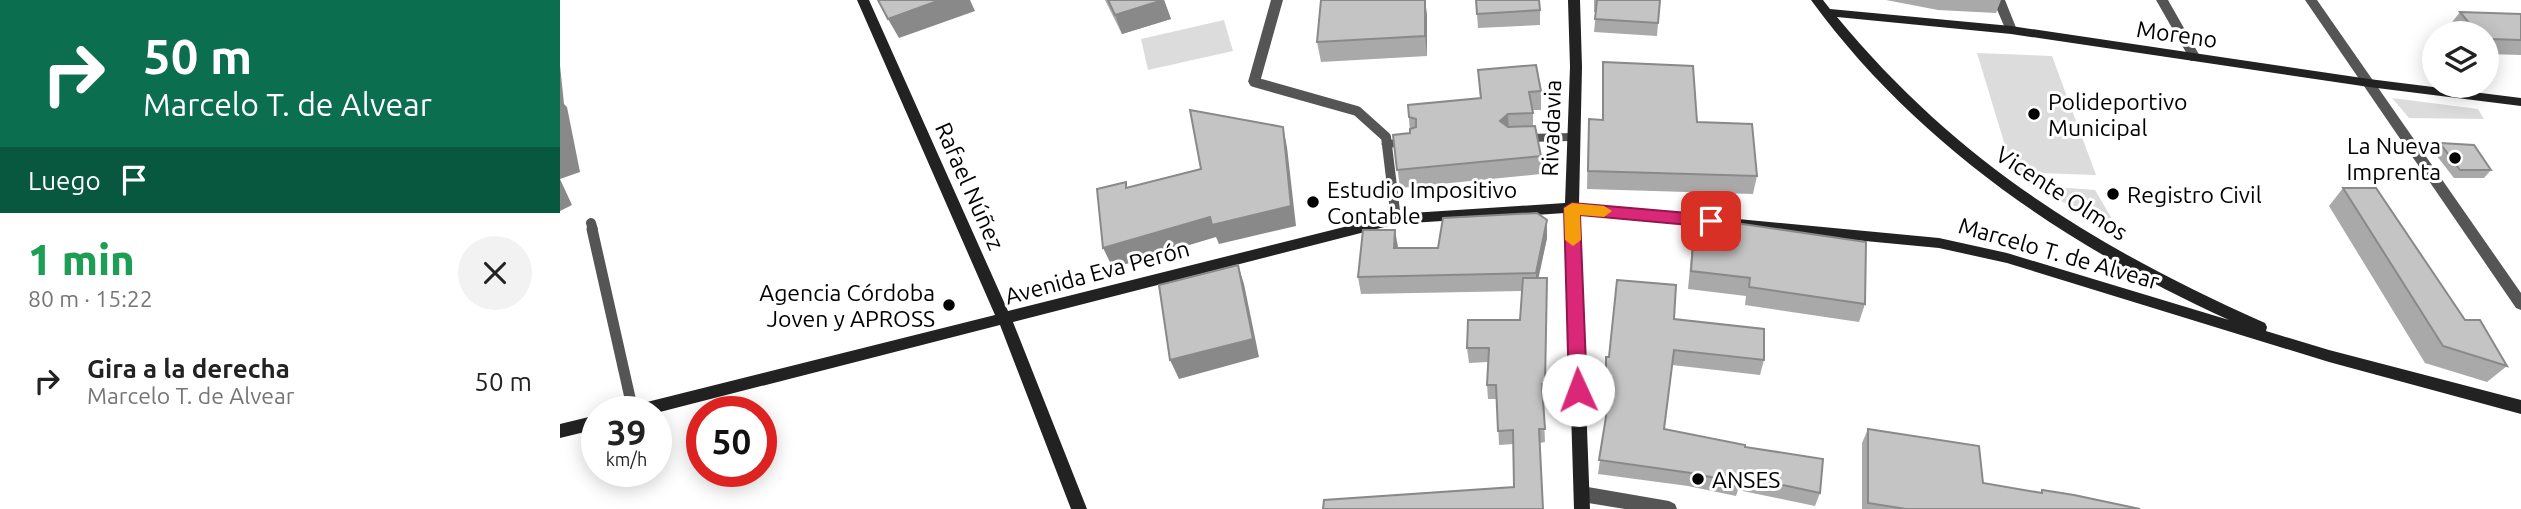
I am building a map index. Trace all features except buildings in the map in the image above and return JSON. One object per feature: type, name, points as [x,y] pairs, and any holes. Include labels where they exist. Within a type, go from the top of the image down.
[{"type":"street","name":"Rafael Núñez","points":[[863,0],[1005,320],[1079,509]]},
{"type":"street","points":[[1254,82],[1277,0]]},
{"type":"street","name":"Rivadavia","points":[[1574,0],[1576,67],[1572,208],[1582,502]]},
{"type":"street","name":"Vicente Olmos","points":[[1817,0],[1898,93],[1963,150],[2029,200],[2095,242],[2196,300],[2329,356]]},
{"type":"street","points":[[1999,0],[2011,30]]},
{"type":"street","points":[[2162,0],[2195,58]]},
{"type":"street","points":[[2311,0],[2521,304]]},
{"type":"street","name":"Moreno","points":[[1826,12],[2011,30],[2369,83],[2521,102]]},
{"type":"street","points":[[1509,139],[1574,137]]},
{"type":"street","points":[[1387,144],[1412,142]]},
{"type":"street","name":"Avenida Eva Perón","points":[[672,403],[1396,219],[1572,208]]},
{"type":"street","name":"Marcelo T. de Alvear","points":[[1572,208],[1939,243],[2007,258],[2329,356],[2521,407]]},
{"type":"street","points":[[560,431],[581,426]]},
{"type":"street","points":[[1582,502],[1669,509]]},
{"type":"lane","points":[[1254,82],[1357,111],[1386,138],[1396,219]]},
{"type":"lane","points":[[591,223],[630,396]]},
{"type":"shaded area","points":[[1224,20],[1233,51],[1148,70],[1141,39]]},
{"type":"shaded area","name":"Polideportivo Municipal","points":[[1977,53],[2052,56],[2096,175],[2013,172]]},
{"type":"shaded area","points":[[2392,98],[2478,109],[2484,119],[2409,118]]},
{"type":"shaded area","points":[[2028,185],[2095,190],[2118,229]]},
{"type":"slow traffic","points":[[1573,240],[1572,208],[1604,211]]},
{"type":"place","name":"Polideportivo Municipal","points":[[2034,114]]},
{"type":"place","name":"La Nueva Imprenta","points":[[2455,158]]},
{"type":"place","name":"Registro Civil","points":[[2113,194]]},
{"type":"place","name":"Estudio Impositivo Contable","points":[[1313,202]]},
{"type":"place","name":"Agencia Córdoba Joven y APROSS","points":[[949,305]]},
{"type":"place","name":"ANSES","points":[[1698,479]]},
{"type":"route","points":[[1578,390],[1572,208],[1711,221]]}]
